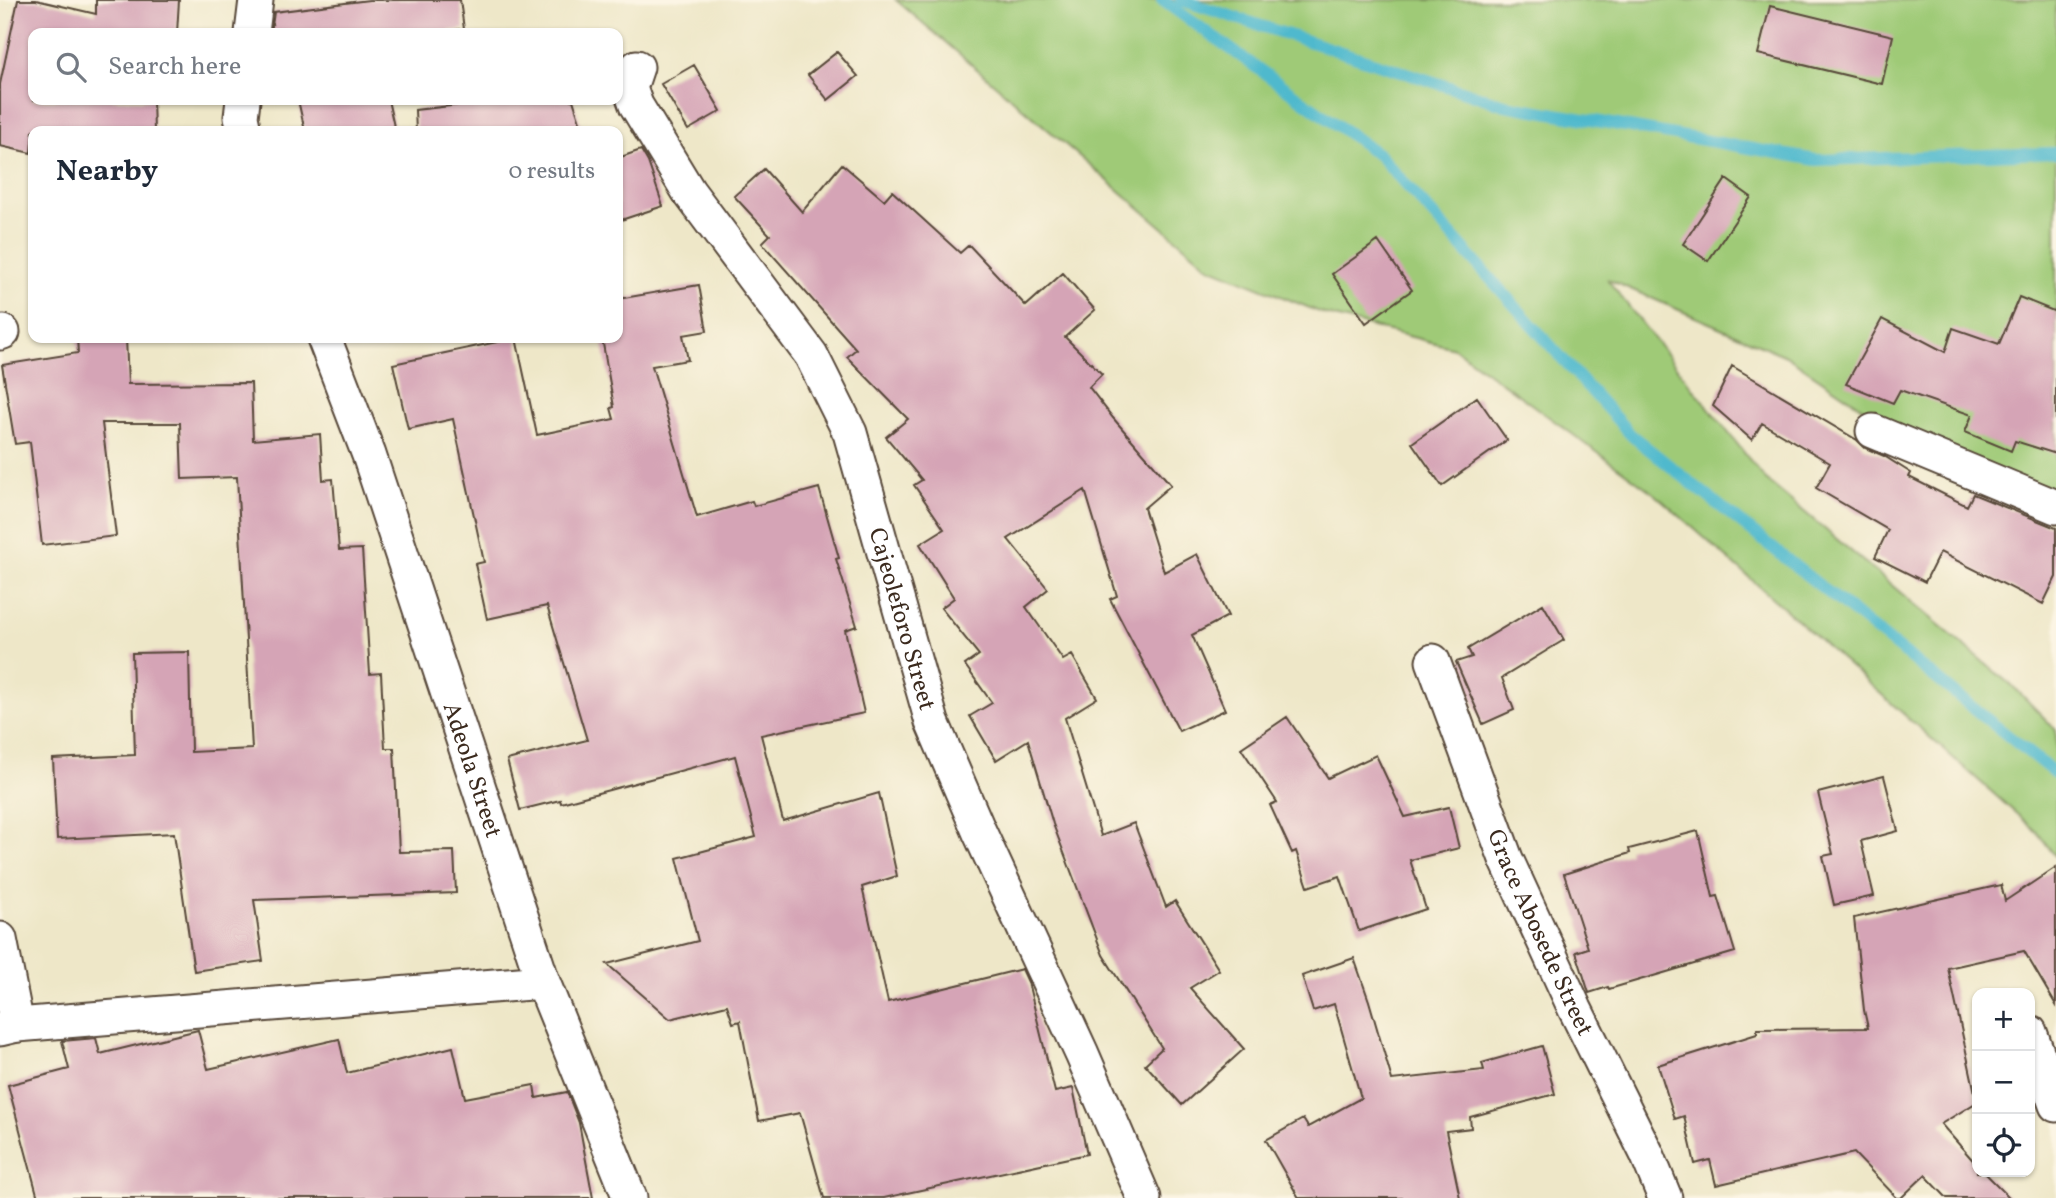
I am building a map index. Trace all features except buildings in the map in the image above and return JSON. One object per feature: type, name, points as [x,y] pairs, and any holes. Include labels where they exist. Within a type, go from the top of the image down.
[{"type":"street","points":[[253,28],[256,0]]},
{"type":"street","name":"Cajeoleforo Street","points":[[637,66],[630,88],[636,105],[689,192],[811,355],[850,433],[932,722],[1144,1198]]},
{"type":"street","points":[[242,105],[240,117],[243,126]]},
{"type":"street","name":"Adeola Street","points":[[326,343],[377,481],[543,982],[629,1198]]},
{"type":"street","points":[[1872,431],[2056,507]]},
{"type":"street","name":"Grace Abosede Street","points":[[1433,661],[1506,859],[1575,1009],[1647,1154],[1665,1198]]},
{"type":"street","points":[[0,939],[8,1027],[543,982]]},
{"type":"street","points":[[2035,1046],[2056,1105]]},
{"type":"green space","points":[[896,0],[2056,0],[2056,497],[1920,446],[1786,356],[1607,279],[1765,479],[2018,691],[2056,730],[2056,857],[2037,832],[1656,495],[1454,348],[1327,315],[1209,267]]},
{"type":"waterway","points":[[1162,0],[1379,155],[1631,435],[2056,774]]},
{"type":"waterway","points":[[1181,0],[1505,105],[1816,160],[2056,153]]}]
